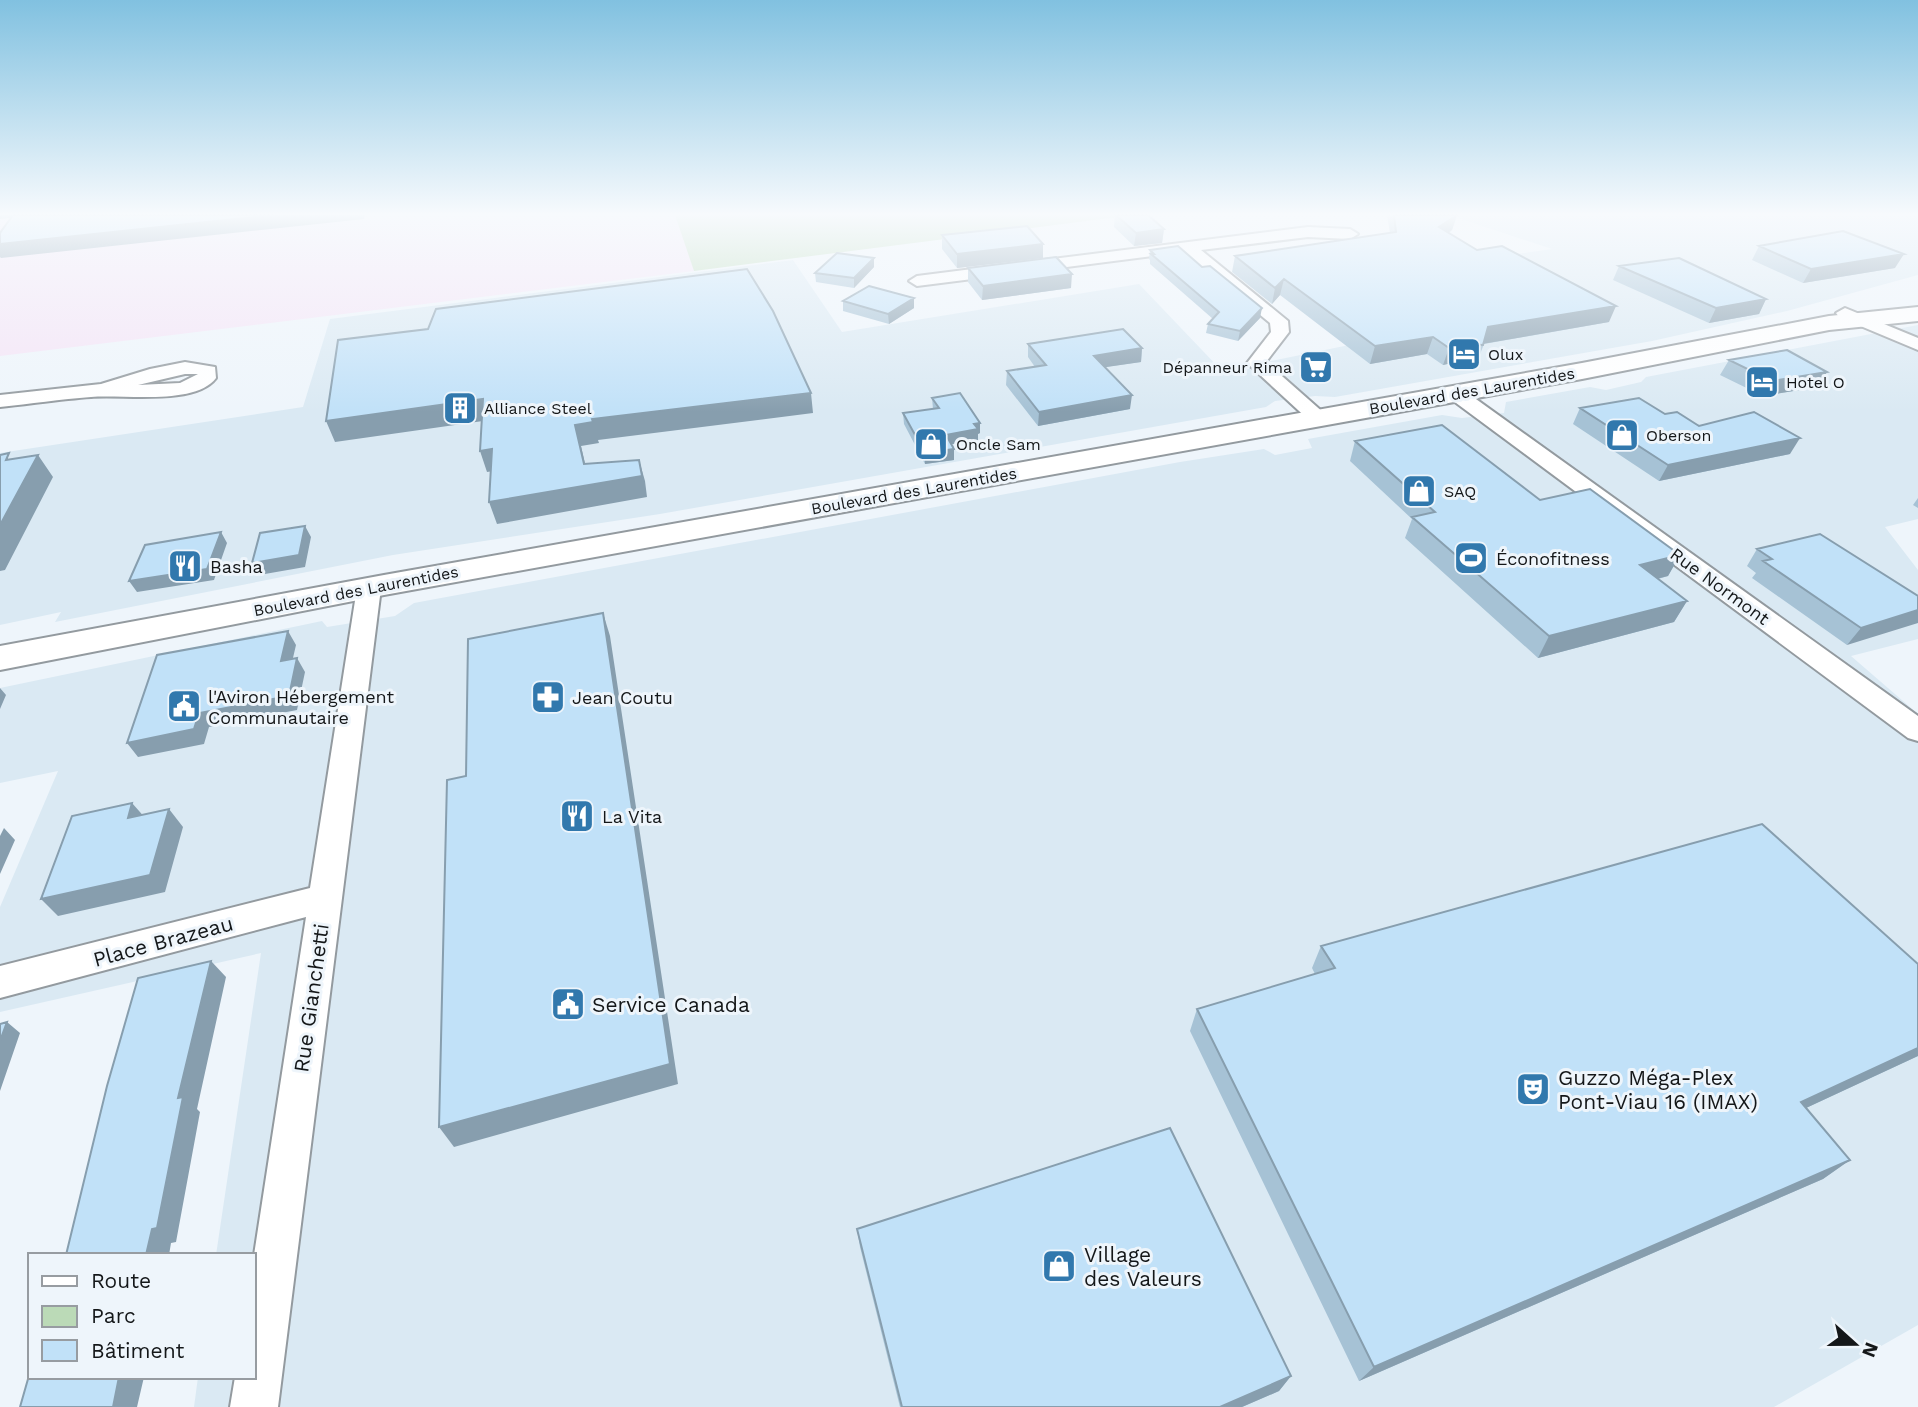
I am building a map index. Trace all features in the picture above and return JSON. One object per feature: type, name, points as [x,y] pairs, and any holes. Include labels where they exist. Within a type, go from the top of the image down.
[{"type":"main road","name":"Boulevard des Laurentides","points":[[0,658],[369,588],[1455,393],[1846,319],[1912,303]]},
{"type":"street","points":[[1229,281],[1279,321],[1280,331],[1256,363],[1318,418]]},
{"type":"street","points":[[1846,319],[1918,345]]},
{"type":"street","points":[[0,401],[106,390]]},
{"type":"street","name":"Rue Normont","points":[[1455,393],[1918,731]]},
{"type":"street","name":"Rue Gianchetti","points":[[254,1407],[369,588]]},
{"type":"street","name":"Place Brazeau","points":[[0,982],[325,898]]},
{"type":"shaded area","points":[[0,281],[615,281],[0,356]]},
{"type":"shaded area","points":[[631,281],[807,281],[842,332],[1139,284],[1222,371],[1393,336],[1319,282],[1897,281],[1787,311],[1652,341],[1335,397],[1315,396],[1275,401],[1266,407],[660,514],[393,555],[55,622],[61,612],[0,625],[0,453],[303,407],[330,319]]},
{"type":"shaded area","points":[[1918,325],[1918,519],[1885,527],[1918,570],[1918,639],[1851,656],[1918,714],[1918,1325],[1774,1407],[194,1407],[198,1379],[256,1379],[256,1253],[216,1253],[261,953],[0,1012],[0,907],[58,771],[0,783],[0,688],[322,621],[327,627],[395,616],[414,603],[1180,462],[1264,449],[1275,455],[1312,448],[1308,439],[1442,415],[1462,418],[1504,413],[1506,402],[1590,387],[1606,390],[1641,382],[1646,377]]},
{"type":"building","name":"Alliance Steel","points":[[656,281],[754,281],[773,311],[811,393],[592,419],[593,422],[575,425],[584,464],[639,460],[642,476],[489,502],[492,449],[480,451],[483,399],[326,421],[338,340],[428,329],[436,309]]},
{"type":"building","points":[[979,281],[1023,281],[983,286]]},
{"type":"building","points":[[1182,281],[1228,281],[1262,308],[1240,331],[1208,324],[1219,312]]},
{"type":"building","points":[[1266,281],[1282,281],[1275,288]]},
{"type":"building","points":[[1286,281],[1568,281],[1616,306],[1488,327],[1483,345],[1466,344],[1449,348],[1433,337],[1375,346]]},
{"type":"building","points":[[1653,281],[1727,281],[1766,299],[1716,308]]},
{"type":"building","points":[[869,286],[914,298],[888,314],[843,301]]},
{"type":"building","points":[[1123,329],[1142,348],[1094,356],[1132,395],[1039,412],[1007,371],[1046,365],[1028,344]]},
{"type":"building","points":[[1787,350],[1827,372],[1772,381],[1729,360]]},
{"type":"building","points":[[960,393],[980,423],[974,424],[978,429],[946,435],[954,449],[925,453],[903,413],[939,408],[932,398]]},
{"type":"building","points":[[1639,398],[1665,414],[1677,412],[1699,426],[1754,412],[1800,438],[1668,465],[1580,408]]},
{"type":"building","points":[[1442,425],[1540,500],[1590,489],[1680,555],[1640,565],[1687,601],[1549,636],[1412,517],[1435,512],[1355,441]]},
{"type":"building","points":[[9,453],[6,460],[38,455],[0,525],[0,455]]},
{"type":"building","points":[[305,526],[299,555],[252,563],[260,533]]},
{"type":"building","points":[[221,532],[207,569],[129,581],[145,545]]},
{"type":"building","points":[[1820,534],[1918,596],[1918,610],[1861,628],[1763,561],[1772,559],[1757,549]]},
{"type":"building","points":[[603,613],[670,1064],[439,1127],[447,780],[466,776],[468,639]]},
{"type":"building","points":[[288,631],[281,661],[297,658],[289,696],[199,713],[194,729],[127,743],[157,655]]},
{"type":"building","points":[[132,803],[128,818],[169,809],[150,875],[41,899],[72,816]]},
{"type":"building","name":"Guzzo Méga-Plex Pont-Viau 16 (IMAX)","points":[[1762,824],[1918,964],[1918,1048],[1801,1102],[1850,1160],[1374,1367],[1197,1009],[1335,968],[1321,946]]},
{"type":"building","points":[[211,961],[178,1098],[183,1097],[157,1228],[152,1229],[146,1253],[66,1253],[107,1086],[138,978]]},
{"type":"building","points":[[7,1022],[0,1041],[0,1024]]},
{"type":"building","points":[[1170,1128],[1291,1376],[1220,1407],[902,1407],[857,1229]]},
{"type":"building","points":[[28,1379],[119,1379],[113,1407],[20,1407]]},
{"type":"place","name":"Olux","points":[[1464,354]]},
{"type":"place","name":"Dépanneur Rima","points":[[1316,367]]},
{"type":"place","name":"Hotel O","points":[[1762,382]]},
{"type":"place","name":"Alliance Steel","points":[[460,408]]},
{"type":"place","name":"Oberson","points":[[1622,435]]},
{"type":"place","name":"Oncle Sam","points":[[931,444]]},
{"type":"place","name":"SAQ","points":[[1419,491]]},
{"type":"place","name":"Éconofitness","points":[[1471,558]]},
{"type":"place","name":"Basha","points":[[185,566]]},
{"type":"place","name":"Jean Coutu","points":[[548,697]]},
{"type":"place","name":"l'Aviron Hébergement Communautaire","points":[[184,706]]},
{"type":"place","name":"La Vita","points":[[577,816]]},
{"type":"place","name":"Service Canada","points":[[568,1004]]},
{"type":"place","name":"Guzzo Méga-Plex Pont-Viau 16 (IMAX)","points":[[1533,1089]]},
{"type":"place","name":"Village des Valeurs","points":[[1059,1266]]}]
